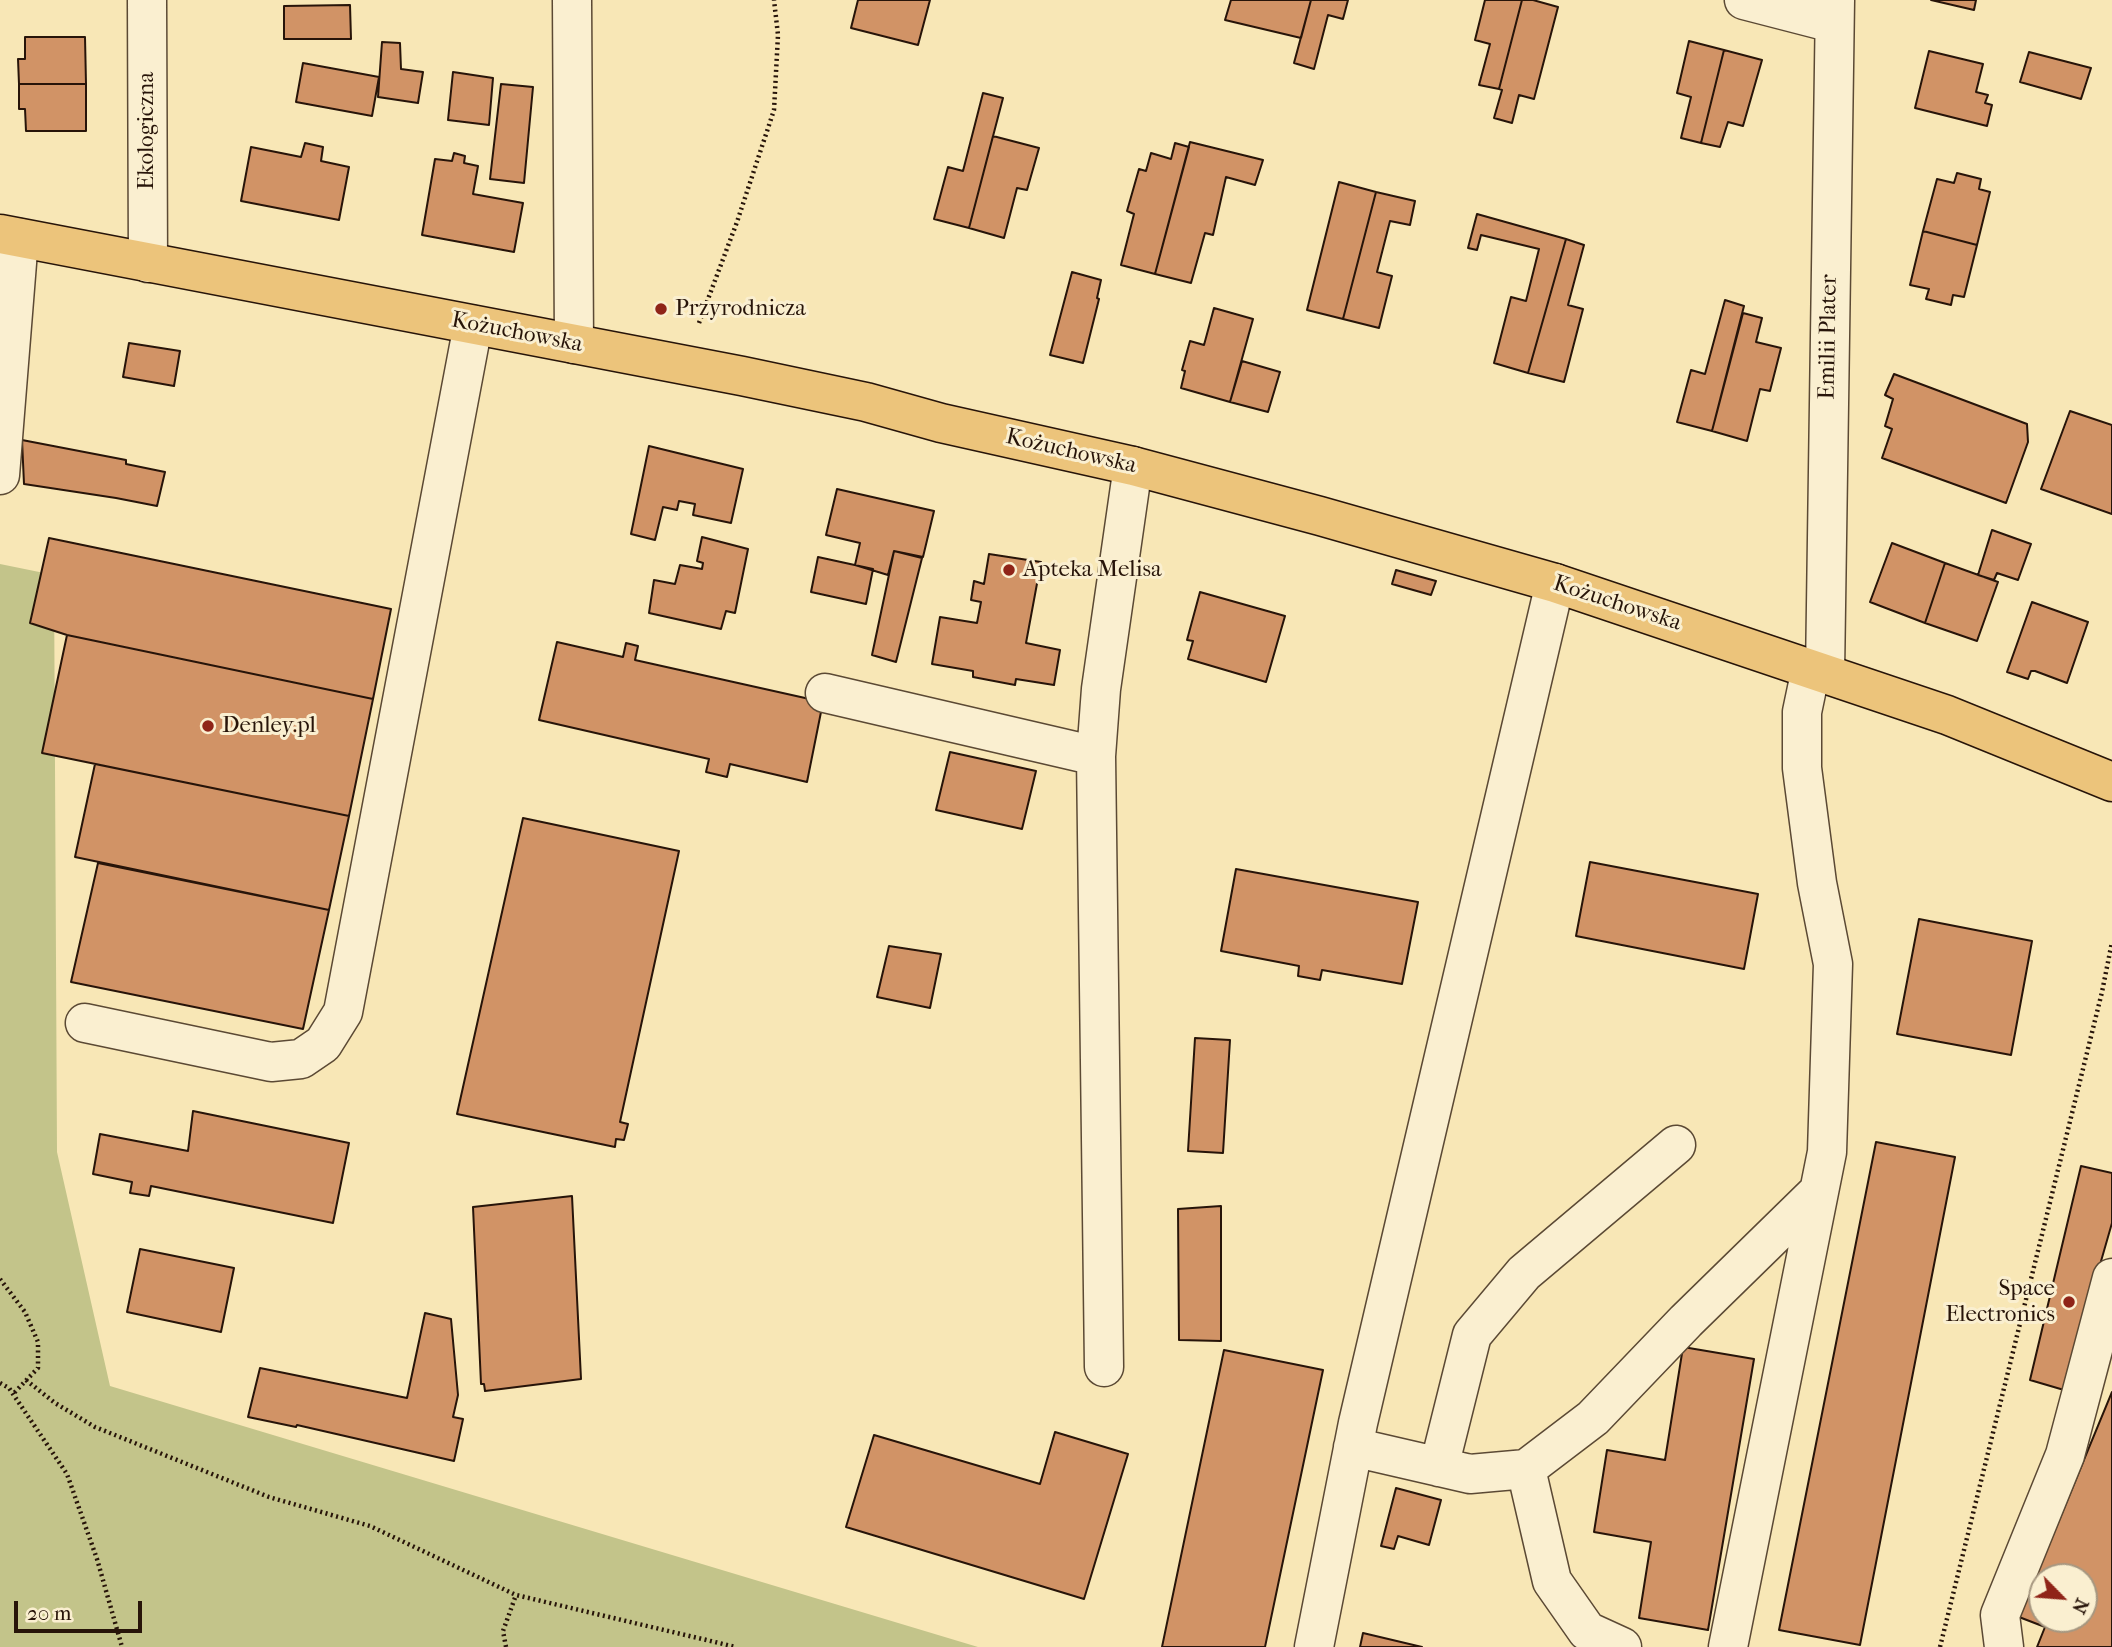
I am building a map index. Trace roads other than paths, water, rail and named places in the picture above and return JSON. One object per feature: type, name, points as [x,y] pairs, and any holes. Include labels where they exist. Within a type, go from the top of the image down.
[{"type":"main road","name":"Kożuchowska","points":[[10,236],[866,402],[1133,466],[1555,583],[1947,715],[2112,782]]},
{"type":"street","name":"Ekologiczna","points":[[147,0],[148,262]]},
{"type":"street","points":[[572,0],[574,344]]},
{"type":"street","points":[[1744,0],[1834,11]]},
{"type":"street","name":"Emilii Plater","points":[[1728,1647],[1826,1152],[1833,964],[1817,883],[1802,768],[1802,712],[1818,671],[1834,11]]},
{"type":"street","points":[[0,475],[10,236]]},
{"type":"street","points":[[85,1023],[271,1062],[301,1059],[323,1044],[343,1012],[473,325]]},
{"type":"street","points":[[1104,1367],[1096,756],[1101,688],[1133,466]]},
{"type":"street","points":[[1314,1647],[1353,1447],[1555,583]]},
{"type":"street","points":[[825,693],[1096,756]]},
{"type":"street","points":[[1439,1467],[1472,1335],[1524,1273],[1675,1145]]},
{"type":"street","points":[[1353,1447],[1470,1474],[1526,1469],[1593,1418],[1686,1321],[1819,1191]]},
{"type":"street","points":[[2004,1647],[2000,1615],[2064,1455],[2112,1278]]},
{"type":"street","points":[[1526,1469],[1552,1581],[1587,1632],[1622,1647]]},
{"type":"place","name":"Przyrodnicza","points":[[661,309]]},
{"type":"place","name":"Apteka Melisa","points":[[1009,570]]},
{"type":"place","name":"Denley.pl","points":[[208,726]]},
{"type":"place","name":"Space Electronics","points":[[2069,1302]]}]
